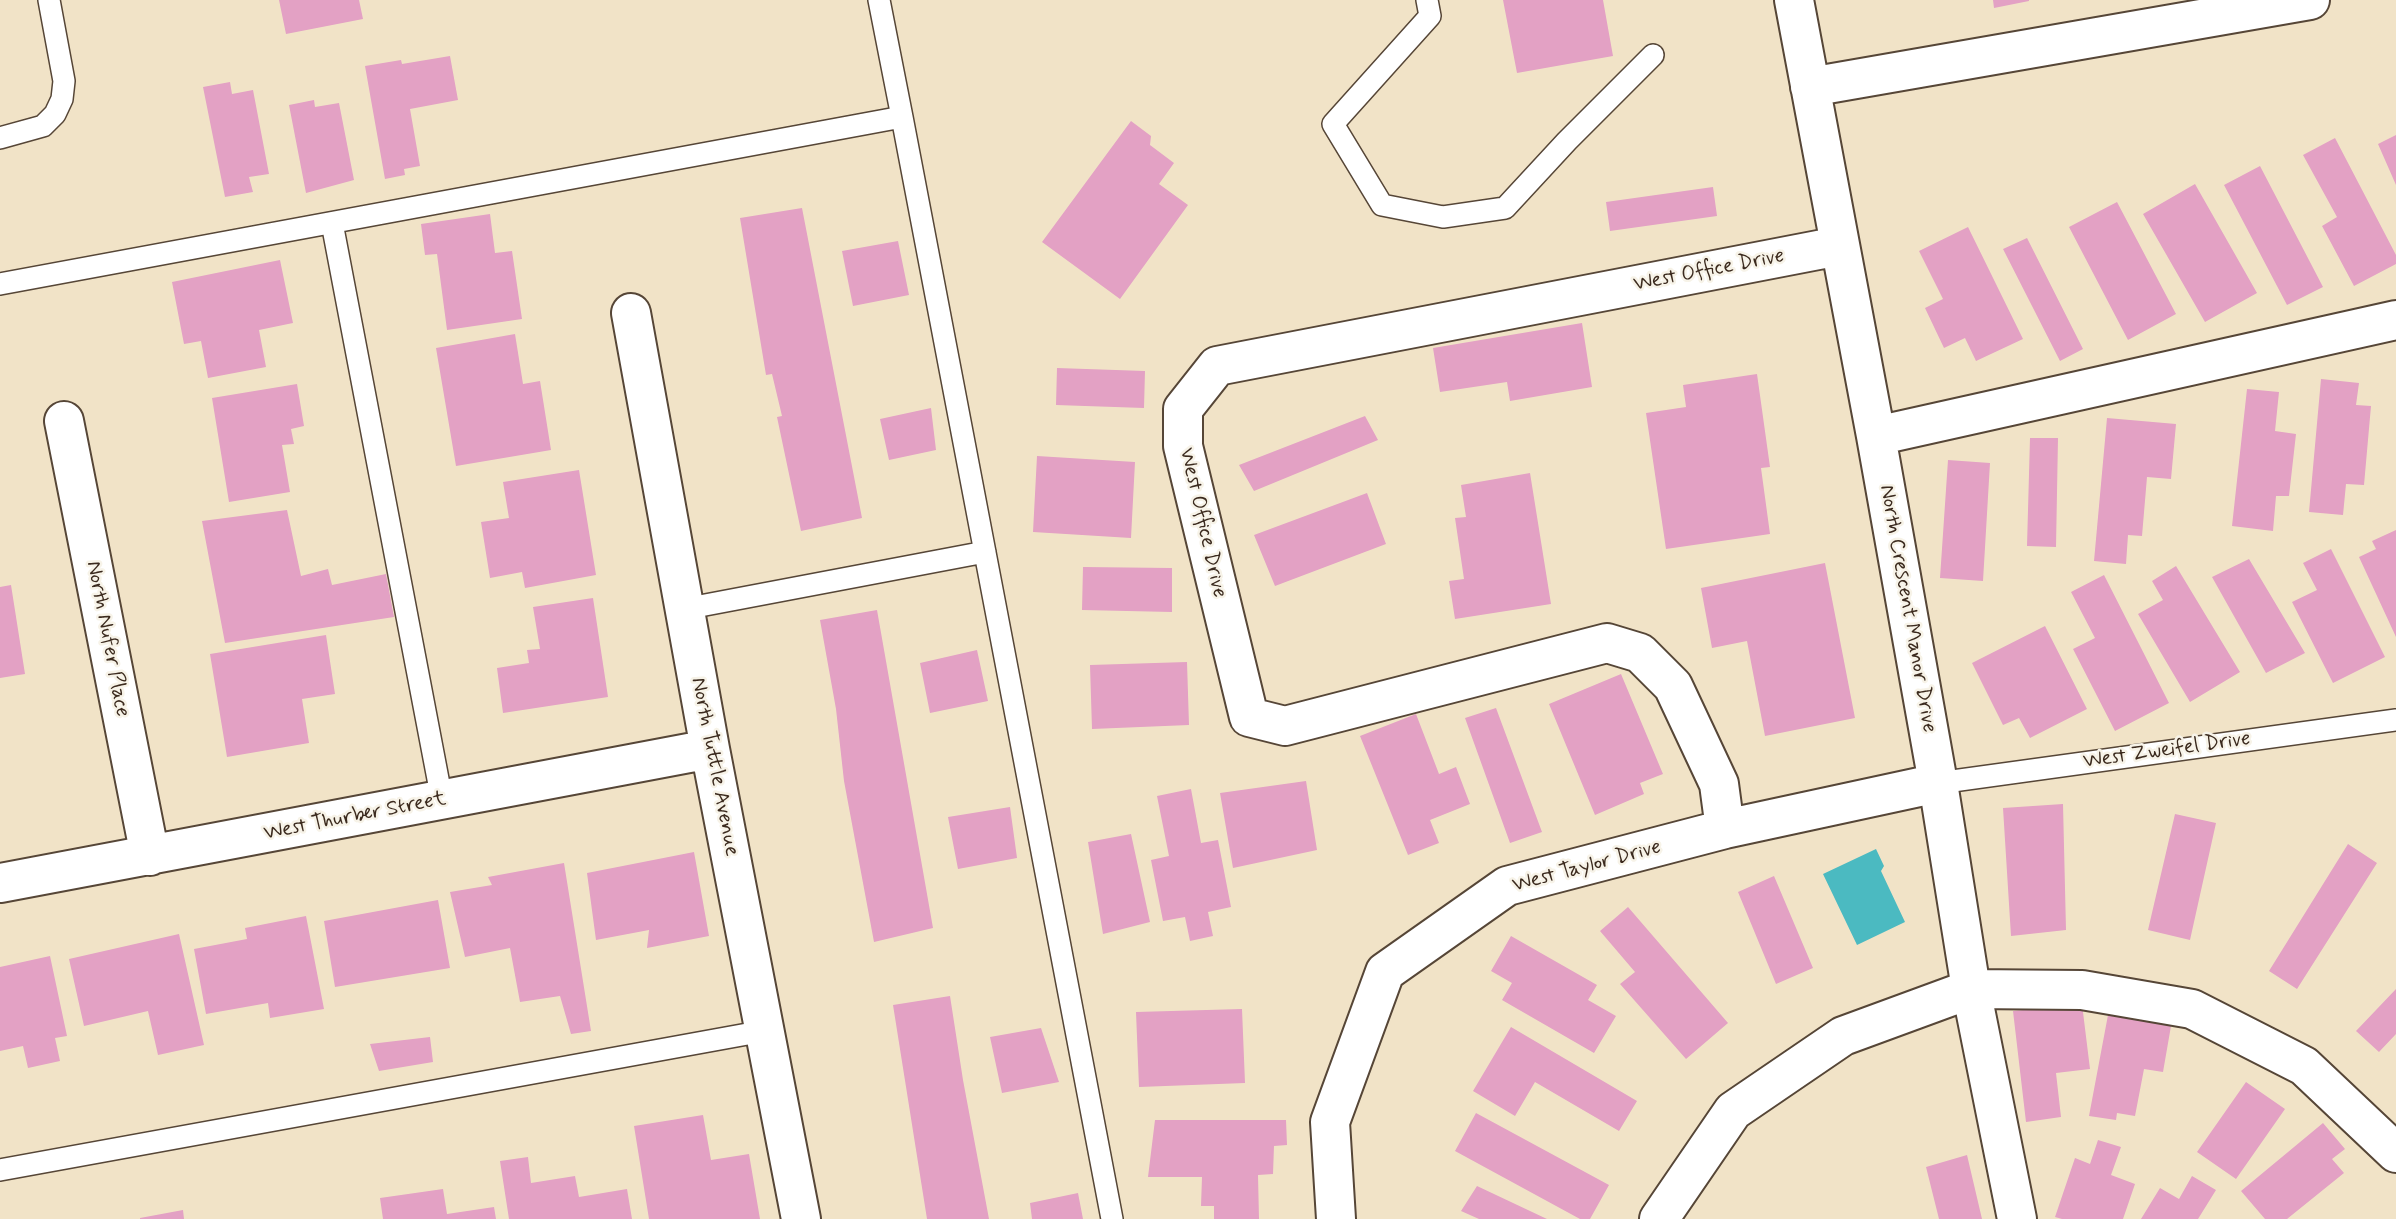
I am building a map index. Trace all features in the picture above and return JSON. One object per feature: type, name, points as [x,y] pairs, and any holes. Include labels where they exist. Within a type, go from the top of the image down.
[{"type":"street","name":"North Crescent Manor Drive","points":[[1794,0],[1876,436],[1972,989],[2017,1219]]},
{"type":"street","points":[[1810,87],[2310,0]]},
{"type":"street","name":"West Office Drive","points":[[1725,830],[1719,785],[1673,686],[1640,653],[1607,643],[1285,726],[1249,717],[1183,446],[1183,409],[1217,366],[1839,246]]},
{"type":"street","name":"North Tuttle Avenue","points":[[631,313],[710,749],[801,1219]]},
{"type":"street","points":[[1876,436],[2396,320]]},
{"type":"street","name":"North Nufer Place","points":[[64,421],[150,856]]},
{"type":"street","name":"West Thurber Street","points":[[0,883],[710,749]]},
{"type":"street","name":"West Taylor Drive","points":[[1336,1219],[1330,1122],[1385,972],[1507,886],[1725,830],[1938,783]]},
{"type":"street","points":[[1659,1219],[1733,1111],[1843,1036],[1972,989],[2082,990],[2192,1009],[2304,1066],[2396,1153]]},
{"type":"lane","points":[[0,138],[43,126],[55,114],[62,99],[64,81],[49,0]]},
{"type":"lane","points":[[879,0],[1112,1219]]},
{"type":"lane","points":[[1427,0],[1430,16],[1334,124],[1382,205],[1443,217],[1504,208],[1653,55]]},
{"type":"lane","points":[[0,284],[901,117]]},
{"type":"lane","points":[[332,222],[442,800]]},
{"type":"lane","points":[[684,609],[985,552]]},
{"type":"lane","name":"West Zweifel Drive","points":[[1938,783],[2396,720]]},
{"type":"lane","points":[[0,1170],[764,1031]]},
{"type":"water","points":[[1876,849],[1884,866],[1881,871],[1905,922],[1857,945],[1823,874]]},
{"type":"building","points":[[279,0],[359,0],[363,19],[286,34]]},
{"type":"building","points":[[1503,0],[1603,0],[1613,56],[1517,73]]},
{"type":"building","points":[[1993,0],[2029,0],[2029,1],[1994,8]]},
{"type":"building","points":[[450,56],[458,100],[410,109],[420,166],[404,169],[405,175],[385,179],[365,66],[401,60],[402,64]]},
{"type":"building","points":[[230,82],[232,94],[253,90],[269,174],[249,177],[253,192],[225,197],[203,87]]},
{"type":"building","points":[[314,100],[315,107],[339,103],[354,180],[306,193],[289,105]]},
{"type":"building","points":[[1131,121],[1151,136],[1150,145],[1174,163],[1159,184],[1188,205],[1120,299],[1042,242]]},
{"type":"building","points":[[2396,135],[2396,185],[2378,144]]},
{"type":"building","points":[[2335,138],[2396,255],[2396,264],[2354,286],[2322,226],[2337,217],[2303,155]]},
{"type":"building","points":[[2260,166],[2323,287],[2287,305],[2224,185]]},
{"type":"building","points":[[2195,184],[2257,293],[2205,322],[2143,214]]},
{"type":"building","points":[[1713,187],[1717,216],[1610,231],[1606,202]]},
{"type":"building","points":[[2117,202],[2176,314],[2128,340],[2069,227]]},
{"type":"building","points":[[802,208],[862,518],[801,531],[777,417],[782,416],[772,374],[766,375],[740,218]]},
{"type":"building","points":[[490,214],[495,253],[512,251],[522,319],[447,330],[437,254],[425,255],[421,224]]},
{"type":"building","points":[[1968,227],[2023,339],[1976,361],[1965,338],[1944,348],[1925,308],[1943,299],[1919,251]]},
{"type":"building","points":[[2027,238],[2083,349],[2060,361],[2003,249]]},
{"type":"building","points":[[898,241],[909,295],[853,306],[842,251]]},
{"type":"building","points":[[280,260],[293,323],[259,330],[266,367],[208,378],[201,341],[184,344],[172,282]]},
{"type":"building","points":[[1582,323],[1592,387],[1510,401],[1507,382],[1440,392],[1433,348]]},
{"type":"building","points":[[515,334],[523,384],[540,381],[551,450],[456,466],[436,348]]},
{"type":"building","points":[[1057,368],[1145,371],[1144,408],[1056,405]]},
{"type":"building","points":[[1757,374],[1770,467],[1761,468],[1770,534],[1666,549],[1646,413],[1686,407],[1683,385]]},
{"type":"building","points":[[2321,379],[2359,383],[2356,405],[2371,406],[2364,485],[2346,484],[2343,515],[2309,512]]},
{"type":"building","points":[[297,384],[304,426],[291,429],[294,444],[282,445],[290,492],[229,502],[212,398]]},
{"type":"building","points":[[2247,389],[2279,392],[2275,431],[2296,434],[2289,496],[2276,496],[2273,531],[2232,526]]},
{"type":"building","points":[[931,408],[936,450],[889,460],[880,419]]},
{"type":"building","points":[[1365,416],[1378,440],[1254,491],[1239,465]]},
{"type":"building","points":[[2107,418],[2176,424],[2171,479],[2147,477],[2142,536],[2128,535],[2126,564],[2094,561]]},
{"type":"building","points":[[2030,438],[2058,438],[2056,547],[2027,546]]},
{"type":"building","points":[[1037,456],[1135,462],[1131,538],[1033,532]]},
{"type":"building","points":[[1948,460],[1990,463],[1983,581],[1940,578]]},
{"type":"building","points":[[579,470],[596,575],[525,588],[522,572],[490,578],[481,522],[509,518],[503,482]]},
{"type":"building","points":[[1530,473],[1551,604],[1455,619],[1449,581],[1464,579],[1455,518],[1466,517],[1461,485]]},
{"type":"building","points":[[1367,493],[1386,544],[1275,586],[1254,535]]},
{"type":"building","points":[[287,510],[301,576],[328,569],[332,585],[386,574],[394,617],[225,643],[202,521]]},
{"type":"building","points":[[2396,530],[2396,637],[2359,557],[2376,549],[2372,541]]},
{"type":"building","points":[[2331,549],[2385,657],[2333,683],[2292,602],[2317,590],[2303,563]]},
{"type":"building","points":[[2249,559],[2305,653],[2266,673],[2212,577]]},
{"type":"building","points":[[1825,563],[1855,718],[1765,736],[1747,641],[1712,648],[1701,588]]},
{"type":"building","points":[[2176,566],[2240,672],[2190,702],[2138,614],[2163,600],[2152,581]]},
{"type":"building","points":[[1083,567],[1172,568],[1172,612],[1082,610]]},
{"type":"building","points":[[2104,575],[2169,703],[2115,731],[2073,649],[2095,638],[2071,592]]},
{"type":"building","points":[[11,585],[25,674],[0,678],[0,587]]},
{"type":"building","points":[[593,598],[608,697],[503,713],[497,668],[529,663],[527,650],[540,649],[533,607]]},
{"type":"building","points":[[877,610],[933,928],[874,942],[844,781],[836,709],[820,620]]},
{"type":"building","points":[[2045,626],[2087,709],[2030,738],[2019,718],[2003,725],[1972,663]]},
{"type":"building","points":[[326,635],[335,694],[302,699],[309,743],[227,757],[210,654]]},
{"type":"building","points":[[977,650],[988,701],[930,713],[920,663]]},
{"type":"building","points":[[1187,662],[1189,725],[1092,729],[1090,665]]},
{"type":"building","points":[[1621,674],[1663,774],[1640,783],[1644,794],[1595,815],[1549,704]]},
{"type":"building","points":[[1496,708],[1542,832],[1510,843],[1465,718]]},
{"type":"building","points":[[1416,714],[1439,774],[1456,767],[1470,804],[1430,820],[1439,843],[1408,855],[1360,736]]},
{"type":"building","points":[[1306,781],[1317,850],[1233,868],[1220,793]]},
{"type":"building","points":[[1191,789],[1201,843],[1218,840],[1231,907],[1208,912],[1213,936],[1190,941],[1185,917],[1163,921],[1151,860],[1169,856],[1157,796]]},
{"type":"building","points":[[2063,804],[2066,930],[2011,936],[2003,808]]},
{"type":"building","points":[[1010,807],[1017,858],[958,869],[948,817]]},
{"type":"building","points":[[2175,814],[2216,823],[2190,940],[2148,930]]},
{"type":"building","points":[[1131,834],[1150,922],[1103,934],[1088,842]]},
{"type":"building","points":[[2348,844],[2377,863],[2297,989],[2269,971]]},
{"type":"building","points":[[694,852],[709,936],[647,948],[649,930],[596,940],[587,873]]},
{"type":"building","points":[[564,863],[591,1031],[571,1034],[560,996],[520,1002],[510,948],[465,957],[450,892],[492,885],[488,877]]},
{"type":"building","points":[[1774,876],[1813,968],[1776,984],[1738,892]]},
{"type":"building","points":[[438,900],[450,968],[335,987],[324,921]]},
{"type":"building","points":[[1628,907],[1728,1023],[1686,1059],[1620,984],[1635,972],[1600,931]]},
{"type":"building","points":[[306,916],[324,1009],[270,1018],[268,1003],[206,1014],[194,949],[247,939],[245,928]]},
{"type":"building","points":[[179,934],[204,1045],[158,1055],[148,1011],[84,1026],[69,959]]},
{"type":"building","points":[[1511,936],[1597,985],[1588,1000],[1616,1016],[1594,1053],[1502,1000],[1512,983],[1491,971]]},
{"type":"building","points":[[50,956],[67,1036],[55,1038],[60,1061],[28,1068],[23,1046],[0,1051],[0,967]]},
{"type":"building","points":[[2396,989],[2396,1034],[2379,1052],[2356,1031]]},
{"type":"building","points":[[950,996],[989,1219],[927,1219],[893,1005]]},
{"type":"building","points":[[2082,1004],[2090,1069],[2056,1073],[2061,1117],[2026,1122],[2013,1011]]},
{"type":"building","points":[[1242,1009],[1245,1083],[1139,1087],[1136,1012]]},
{"type":"building","points":[[2108,1015],[2171,1026],[2163,1072],[2144,1069],[2135,1116],[2117,1113],[2116,1120],[2089,1116]]},
{"type":"building","points":[[1511,1027],[1637,1101],[1619,1131],[1535,1082],[1515,1116],[1473,1091]]},
{"type":"building","points":[[1041,1028],[1059,1082],[1002,1093],[990,1037]]},
{"type":"building","points":[[430,1037],[433,1062],[379,1071],[370,1044]]},
{"type":"building","points":[[2246,1082],[2285,1109],[2236,1179],[2197,1152]]},
{"type":"building","points":[[1476,1113],[1609,1185],[1590,1219],[1580,1219],[1455,1151]]},
{"type":"building","points":[[703,1115],[711,1160],[749,1154],[760,1219],[649,1219],[634,1126]]},
{"type":"building","points":[[1155,1120],[1286,1120],[1287,1145],[1274,1146],[1273,1174],[1258,1175],[1259,1219],[1214,1219],[1214,1206],[1201,1206],[1202,1177],[1148,1177]]},
{"type":"building","points":[[2323,1123],[2345,1149],[2332,1159],[2344,1173],[2287,1219],[2265,1219],[2241,1191]]},
{"type":"building","points":[[2098,1140],[2121,1147],[2111,1175],[2135,1184],[2123,1219],[2055,1217],[2075,1158],[2090,1164]]},
{"type":"building","points":[[1967,1155],[1982,1219],[1939,1219],[1926,1167]]},
{"type":"building","points":[[528,1157],[531,1183],[575,1176],[579,1197],[627,1189],[632,1219],[509,1219],[500,1161]]},
{"type":"building","points":[[2192,1176],[2216,1190],[2198,1219],[2141,1219],[2160,1188],[2179,1199]]},
{"type":"building","points":[[1477,1186],[1547,1219],[1479,1219],[1461,1211]]},
{"type":"building","points":[[443,1189],[447,1214],[494,1207],[496,1219],[383,1219],[380,1198]]},
{"type":"building","points":[[1078,1193],[1083,1219],[1032,1219],[1030,1203]]},
{"type":"building","points":[[183,1210],[184,1219],[140,1219],[140,1218]]}]
